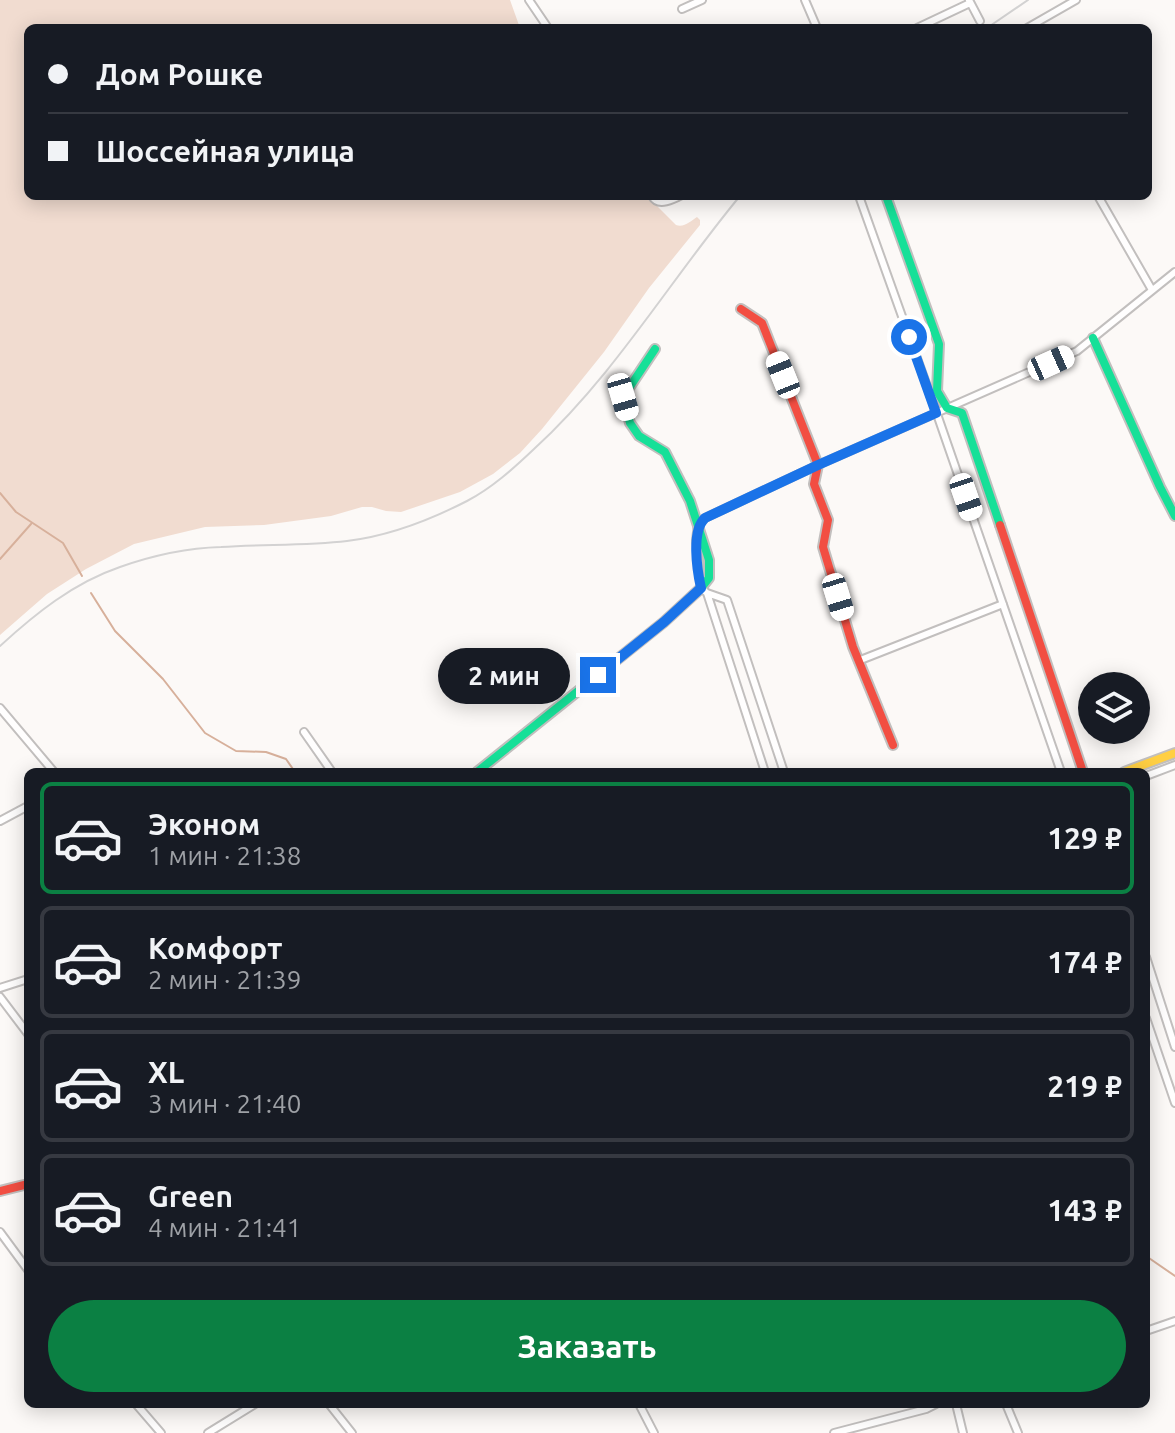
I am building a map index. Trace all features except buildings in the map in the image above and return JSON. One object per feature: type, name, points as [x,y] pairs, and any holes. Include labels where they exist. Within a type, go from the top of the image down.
[{"type":"street","points":[[529,0],[545,24]]},
{"type":"street","points":[[805,0],[815,24]]},
{"type":"street","points":[[1034,24],[1076,0]]},
{"type":"street","points":[[682,9],[700,1]]},
{"type":"street","points":[[925,24],[970,2],[980,21]]},
{"type":"street","points":[[860,200],[1060,768]]},
{"type":"street","points":[[887,200],[939,344],[937,391],[947,408],[962,413],[1082,768]]},
{"type":"street","points":[[1100,200],[1152,290]]},
{"type":"street","points":[[698,524],[818,465],[1077,351],[1175,272]]},
{"type":"street","points":[[741,309],[762,323],[818,465],[814,484],[828,520],[823,547],[858,661],[893,745]]},
{"type":"street","points":[[1093,338],[1175,516]]},
{"type":"street","points":[[482,768],[704,591],[710,570],[690,501],[665,452],[639,436],[630,423],[623,397],[655,349]]},
{"type":"street","points":[[704,591],[764,768]]},
{"type":"street","points":[[704,591],[727,600],[783,768]]},
{"type":"street","points":[[858,661],[1003,604]]},
{"type":"street","points":[[0,708],[51,768]]},
{"type":"street","points":[[304,732],[329,768]]},
{"type":"street","points":[[1135,768],[1175,753]]},
{"type":"street","points":[[1150,774],[1175,765]]},
{"type":"street","points":[[0,821],[24,808]]},
{"type":"street","points":[[1150,969],[1175,1047]]},
{"type":"street","points":[[0,988],[24,980]]},
{"type":"street","points":[[0,997],[24,1029]]},
{"type":"street","points":[[1150,1030],[1175,1103]]},
{"type":"street","points":[[0,1191],[24,1185]]},
{"type":"street","points":[[0,1232],[24,1265]]},
{"type":"street","points":[[1150,1330],[1175,1321]]},
{"type":"street","points":[[139,1408],[161,1433]]},
{"type":"street","points":[[208,1433],[249,1408]]},
{"type":"street","points":[[332,1408],[352,1433]]},
{"type":"street","points":[[641,1408],[654,1433]]},
{"type":"street","points":[[834,1433],[928,1408]]},
{"type":"street","points":[[957,1408],[963,1433]]},
{"type":"street","points":[[1008,1408],[1018,1433]]},
{"type":"shaded area","points":[[0,0],[510,0],[519,24],[24,24],[24,200],[651,200],[676,225],[685,225],[697,217],[700,225],[542,429],[520,453],[493,474],[460,492],[401,512],[362,507],[331,516],[264,525],[205,527],[134,544],[47,594],[0,635]]},
{"type":"waterway","points":[[0,493],[16,512],[63,543],[82,576]]},
{"type":"waterway","points":[[0,559],[31,524]]},
{"type":"waterway","points":[[91,593],[115,631],[163,679],[205,733],[236,751],[266,752],[286,759],[292,768]]},
{"type":"waterway","points":[[1150,1259],[1175,1276]]},
{"type":"railway","points":[[993,24],[1028,0]]},
{"type":"railway","points":[[0,646],[41,611],[71,591],[132,563],[195,549],[363,539],[424,521],[476,496],[502,477],[563,421],[616,359],[737,200]]},
{"type":"traffic: fast","points":[[887,200],[939,344],[937,391],[947,408],[962,413],[1000,525]]},
{"type":"traffic: fast","points":[[1093,338],[1175,516]]},
{"type":"traffic: fast","points":[[482,768],[664,622],[709,578],[709,560],[690,501],[665,452],[639,436],[630,423],[623,397],[655,349]]},
{"type":"traffic: slow","points":[[1135,768],[1175,753]]},
{"type":"traffic: jam","points":[[741,309],[762,323],[818,465],[814,484],[828,520],[823,547],[853,647],[893,745]]},
{"type":"traffic: jam","points":[[1000,525],[1082,768]]},
{"type":"traffic: jam","points":[[0,1191],[24,1185]]},
{"type":"route","points":[[598,675],[701,588],[696,540],[698,524],[705,518],[936,413],[909,337]]}]
